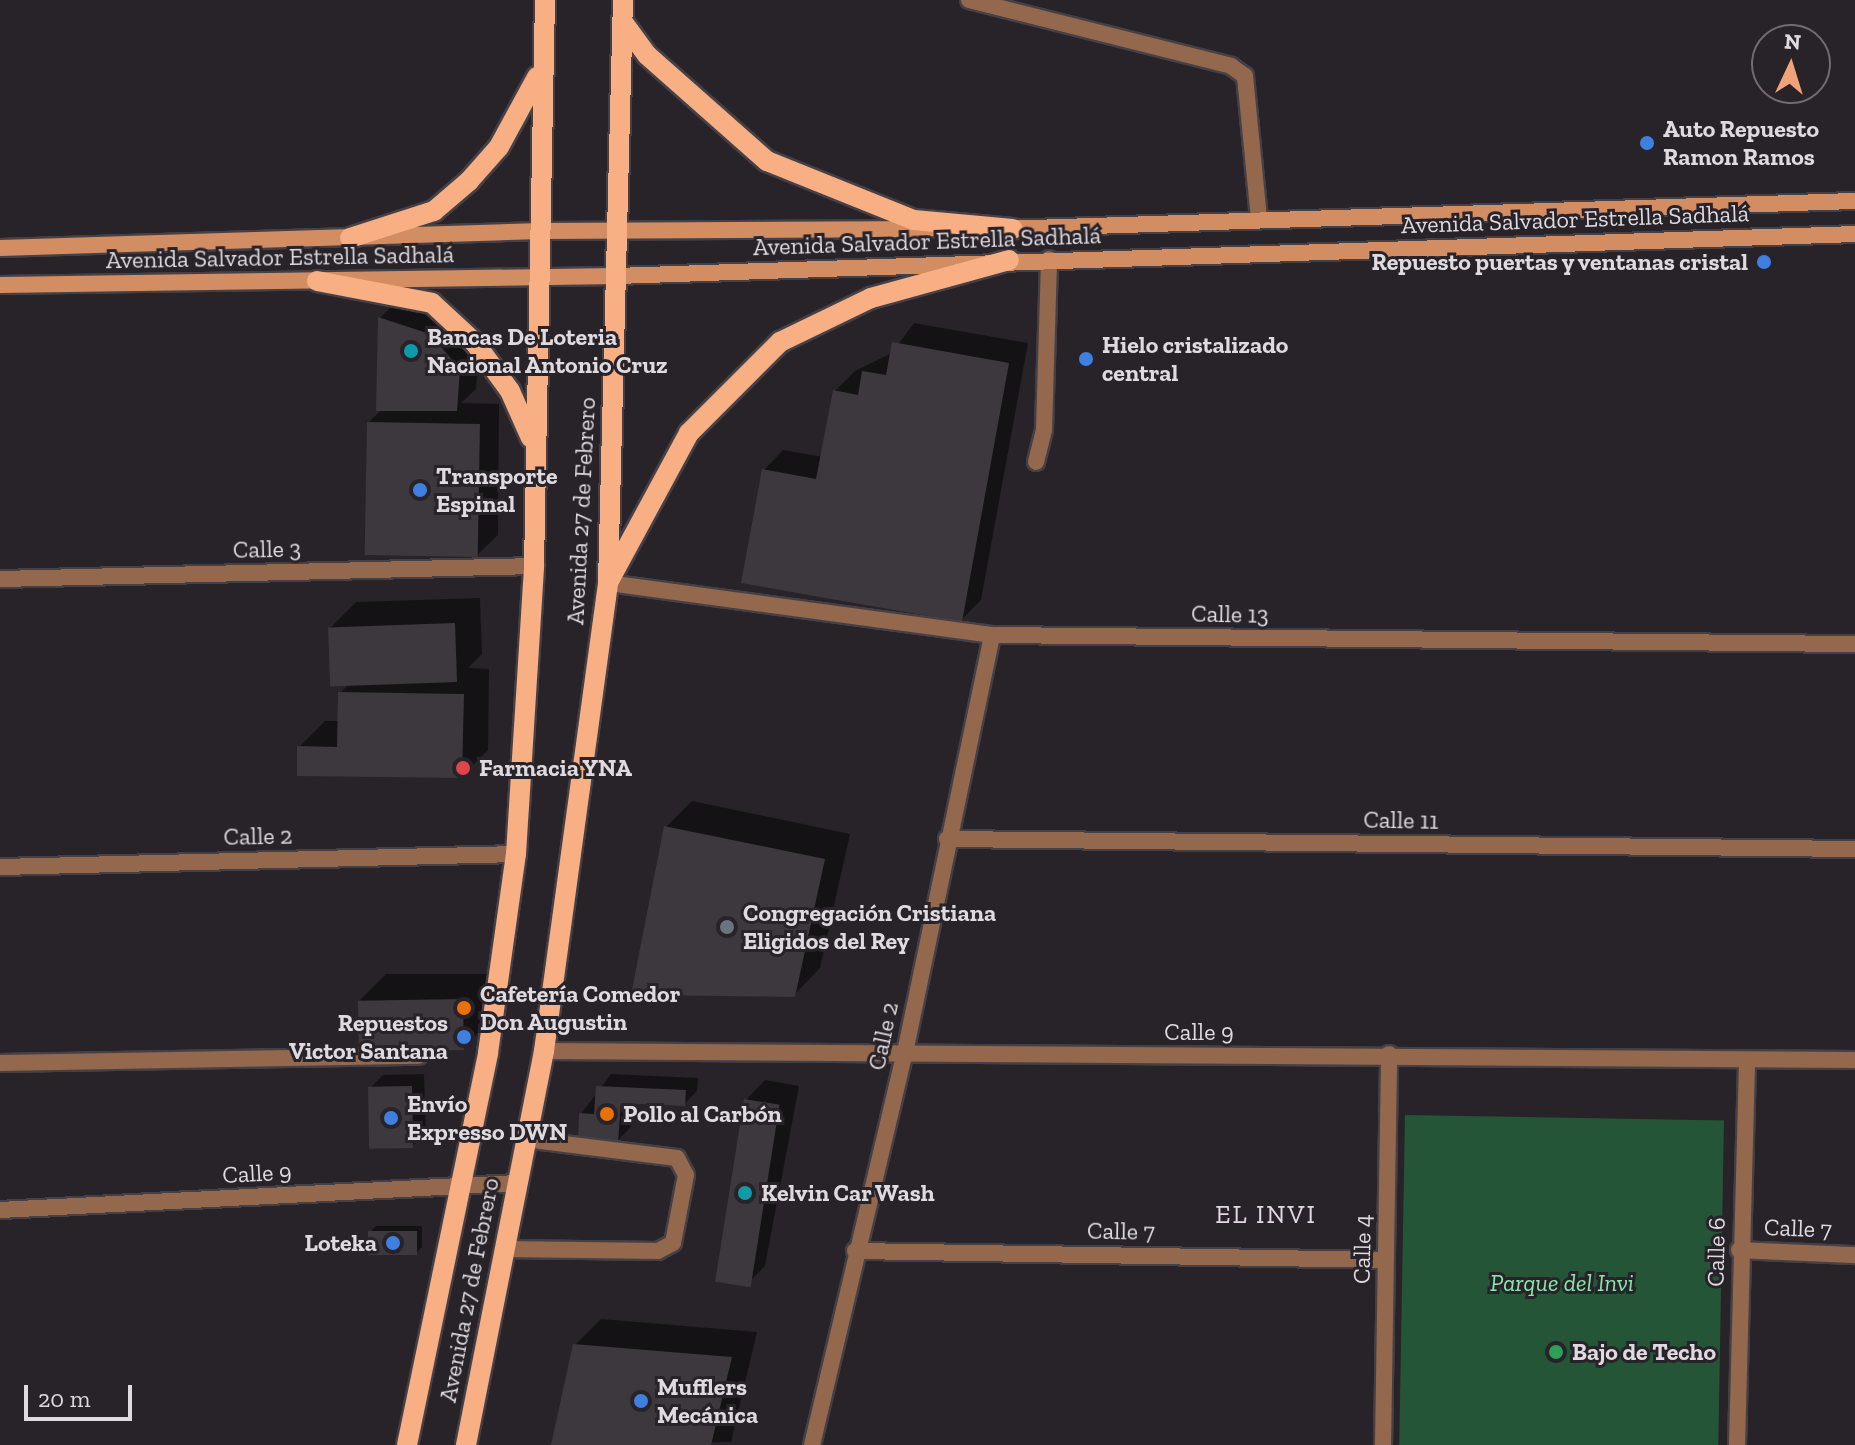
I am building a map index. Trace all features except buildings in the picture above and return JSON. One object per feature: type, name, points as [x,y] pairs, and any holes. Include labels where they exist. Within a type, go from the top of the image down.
[{"type":"main road","name":"Avenida 27 de Febrero","points":[[407,1445],[488,1053],[516,854],[534,566],[545,0]]},
{"type":"main road","name":"Avenida 27 de Febrero","points":[[466,1445],[544,1051],[608,583],[623,10]]},
{"type":"main road","points":[[623,10],[647,55],[767,161],[914,220],[1013,229]]},
{"type":"main road","points":[[350,238],[434,211],[469,181],[524,108],[542,66]]},
{"type":"main road","name":"Avenida Salvador Estrella Sadhalá","points":[[0,248],[540,231],[1013,229],[1855,201]]},
{"type":"main road","name":"Avenida Salvador Estrella Sadhalá","points":[[0,285],[616,276],[1009,260],[1855,234]]},
{"type":"main road","points":[[608,583],[689,433],[780,342],[871,298],[1009,260]]},
{"type":"main road","points":[[317,281],[432,303],[465,330],[510,391],[534,445]]},
{"type":"street","points":[[969,0],[1231,66],[1245,76],[1250,100],[1259,219]]},
{"type":"street","points":[[1036,462],[1045,415],[1049,259]]},
{"type":"street","name":"Calle 3","points":[[0,579],[534,566]]},
{"type":"street","name":"Calle 13","points":[[608,583],[992,635],[1855,644]]},
{"type":"street","name":"Calle 2","points":[[812,1445],[855,1251],[904,1057],[947,839],[992,635]]},
{"type":"street","name":"Calle 11","points":[[947,839],[1855,849]]},
{"type":"street","name":"Calle 2","points":[[0,867],[516,854]]},
{"type":"street","name":"Calle 9","points":[[544,1051],[904,1057],[1389,1054],[1855,1060]]},
{"type":"street","name":"Calle 4","points":[[1383,1445],[1389,1054]]},
{"type":"street","points":[[0,1063],[419,1056]]},
{"type":"street","name":"Calle 6","points":[[1737,1445],[1739,1250],[1747,1060]]},
{"type":"street","points":[[504,1249],[658,1251],[673,1243],[686,1175],[677,1158],[525,1139]]},
{"type":"street","name":"Calle 9","points":[[0,1210],[517,1183]]},
{"type":"street","name":"Calle 7","points":[[1739,1250],[1855,1255]]},
{"type":"street","name":"Calle 7","points":[[855,1251],[1385,1260]]},
{"type":"green space","name":"Parque del Invi","points":[[1405,1115],[1724,1121],[1718,1445],[1399,1445]]},
{"type":"place","name":"Auto Repuesto Ramon Ramos","points":[[1647,143]]},
{"type":"place","name":"Repuesto puertas y ventanas cristal","points":[[1764,262]]},
{"type":"place","name":"Bancas De Loteria Nacional Antonio Cruz","points":[[411,351]]},
{"type":"place","name":"Hielo cristalizado central","points":[[1086,359]]},
{"type":"place","name":"Transporte Espinal","points":[[420,490]]},
{"type":"place","name":"Farmacia YNA","points":[[463,768]]},
{"type":"place","name":"Congregación Cristiana Eligidos del Rey","points":[[727,927]]},
{"type":"place","name":"Cafetería Comedor Don Augustin","points":[[464,1008]]},
{"type":"place","name":"Repuestos Victor Santana","points":[[464,1037]]},
{"type":"place","name":"Pollo al Carbón","points":[[607,1114]]},
{"type":"place","name":"Envío Expresso DWN","points":[[391,1118]]},
{"type":"place","name":"Kelvin Car Wash","points":[[745,1193]]},
{"type":"place","name":"Loteka","points":[[393,1243]]},
{"type":"place","name":"Bajo de Techo","points":[[1556,1352]]},
{"type":"place","name":"Mufflers Mecánica","points":[[641,1401]]},
{"type":"district","name":"EL INVI","points":[[1266,1215]]}]
